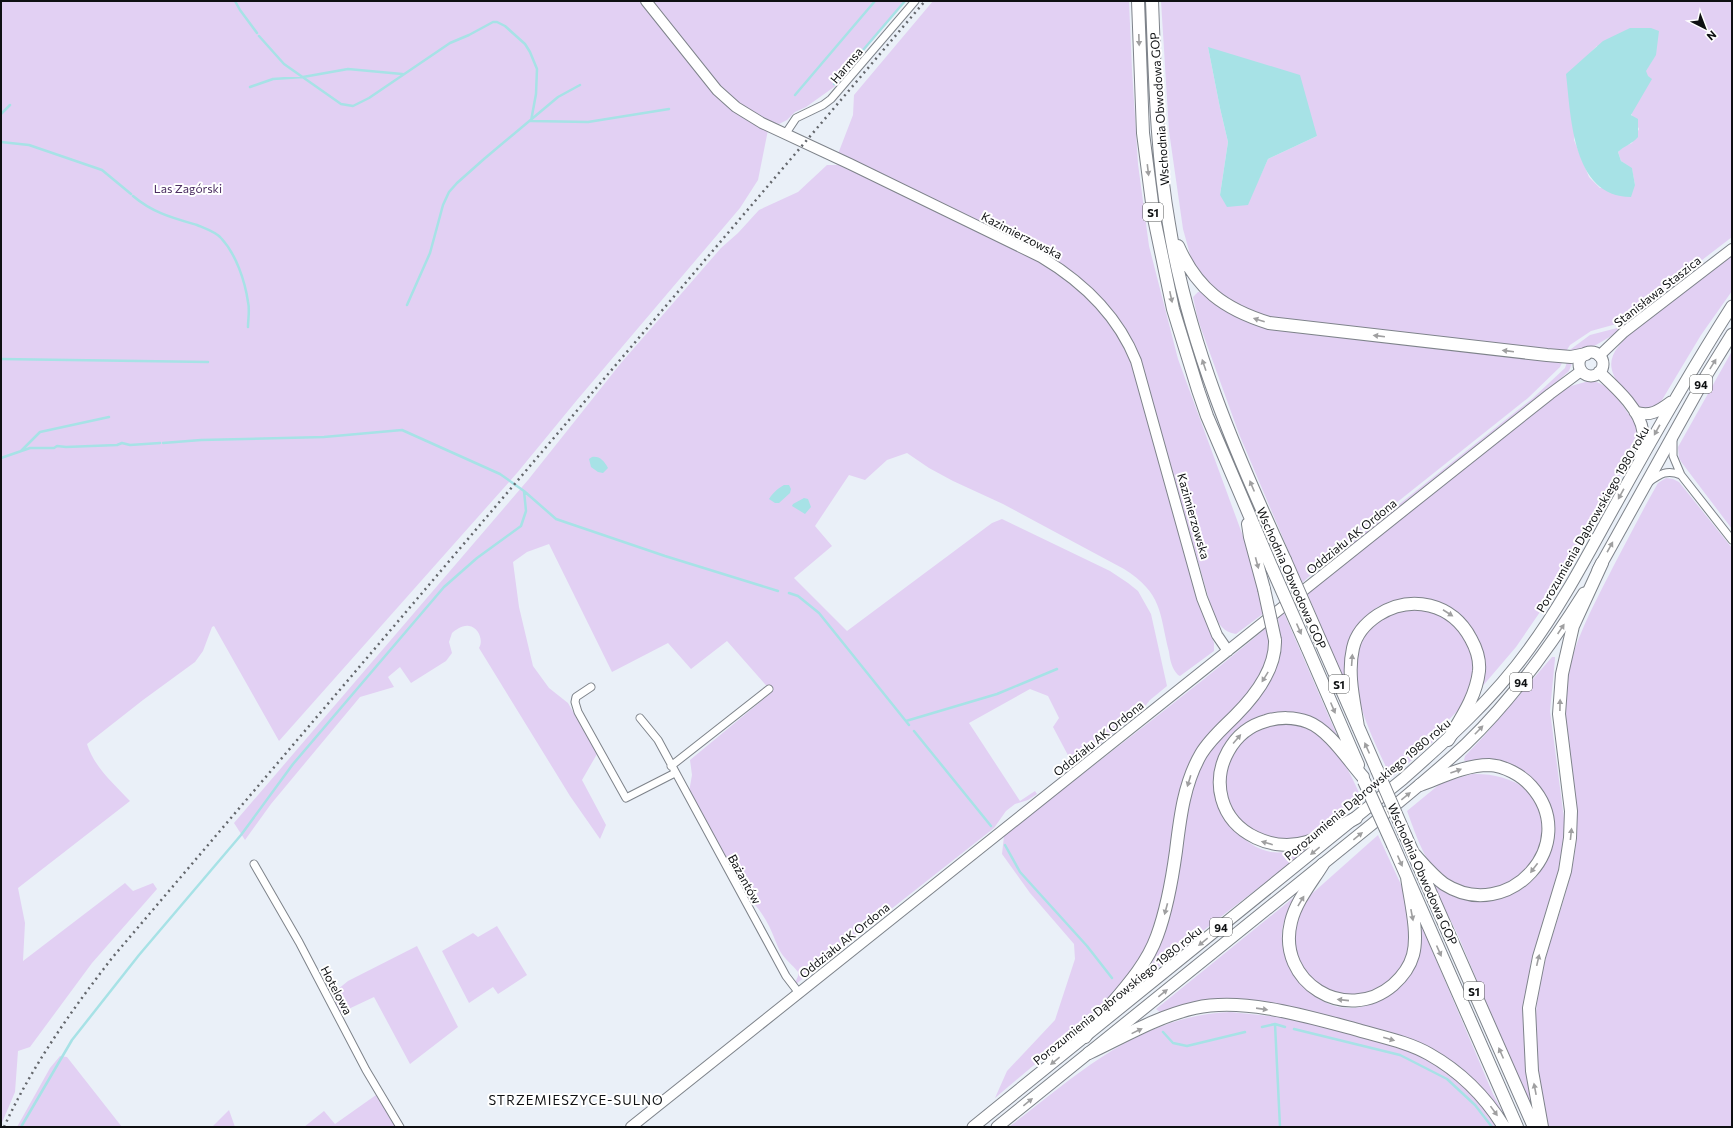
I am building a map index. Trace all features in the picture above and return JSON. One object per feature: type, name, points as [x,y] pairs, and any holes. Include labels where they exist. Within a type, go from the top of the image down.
[{"type":"highway","name":"Wschodnia Obwodowa GOP","points":[[1138,1],[1143,133],[1155,226],[1173,309],[1198,390],[1247,511],[1517,1127]]},
{"type":"highway","name":"Wschodnia Obwodowa GOP","points":[[1152,1],[1160,165],[1169,224],[1188,312],[1212,389],[1258,502],[1534,1127]]},
{"type":"highway","points":[[1169,224],[1188,266],[1200,283],[1229,307],[1258,320],[1305,328],[1547,355],[1571,356],[1586,354]]},
{"type":"highway","points":[[1085,1037],[1100,1016],[1138,971],[1154,944],[1169,897],[1178,828],[1192,774],[1206,746],[1248,702],[1270,669],[1275,655],[1275,640],[1264,589],[1250,537],[1247,511]]},
{"type":"highway","points":[[1542,1127],[1532,1071],[1529,1008],[1539,956],[1565,871],[1570,838],[1571,811],[1560,714],[1562,674],[1573,626],[1602,563]]},
{"type":"highway","points":[[1358,727],[1351,684],[1351,662],[1356,638],[1367,623],[1384,611],[1398,605],[1422,604],[1434,606],[1446,611],[1456,619],[1469,633],[1478,658],[1479,669],[1474,692],[1467,708],[1448,740]]},
{"type":"highway","points":[[1356,818],[1308,842],[1284,845],[1265,842],[1246,832],[1239,826],[1226,809],[1222,800],[1221,776],[1229,750],[1240,734],[1259,723],[1282,718],[1308,722],[1318,728],[1330,738],[1364,779]]},
{"type":"highway","points":[[1414,854],[1433,875],[1454,889],[1474,894],[1490,894],[1508,889],[1529,875],[1543,855],[1548,837],[1548,822],[1544,806],[1536,792],[1525,780],[1514,772],[1497,766],[1468,767],[1420,785]]},
{"type":"highway","points":[[1323,864],[1293,915],[1289,932],[1289,943],[1294,963],[1304,979],[1321,994],[1338,1000],[1354,1001],[1372,998],[1388,988],[1407,968],[1414,952],[1415,937],[1407,877]]},
{"type":"highway","points":[[1089,1053],[1150,1024],[1195,1008],[1234,1006],[1276,1011],[1392,1039],[1428,1054],[1453,1069],[1473,1086],[1504,1127]]},
{"type":"main road","name":"Porozumienia Dąbrowskiego 1980 roku","points":[[973,1127],[1356,818],[1448,740],[1480,708],[1528,650],[1570,587],[1674,400],[1732,306]]},
{"type":"main road","name":"94","points":[[997,1127],[1420,785],[1466,743],[1496,712],[1554,640],[1602,563],[1706,376],[1732,334]]},
{"type":"main road","points":[[1592,353],[1599,356],[1603,363],[1599,372],[1590,376],[1582,371],[1580,361],[1586,354],[1592,353]]},
{"type":"main road","points":[[1599,372],[1618,390],[1635,412],[1643,434],[1640,460]]},
{"type":"main road","points":[[1635,412],[1646,415],[1652,414],[1674,400]]},
{"type":"street","name":"Kazimierzowska","points":[[646,1],[717,90],[736,107],[762,123],[786,133],[1041,257],[1062,270],[1108,312],[1128,342],[1136,361],[1205,606],[1217,635],[1228,651]]},
{"type":"street","name":"Harmsa","points":[[786,133],[796,118],[823,105],[831,99],[915,1]]},
{"type":"street","name":"Stanisława Staszica","points":[[1599,356],[1624,332],[1732,249]]},
{"type":"street","name":"Oddziału AK Ordona","points":[[631,1127],[1533,407],[1582,371]]},
{"type":"street","points":[[1673,435],[1673,456],[1681,474],[1732,540]]},
{"type":"street","points":[[1645,485],[1664,472],[1670,471],[1681,474]]},
{"type":"street","points":[[591,687],[576,697],[575,702],[578,712],[626,798],[675,773]]},
{"type":"street","points":[[671,766],[769,689]]},
{"type":"street","name":"Bażantów","points":[[640,718],[658,740],[786,976],[799,993]]},
{"type":"street","name":"Hotelowa","points":[[254,864],[299,942],[366,1070],[400,1127]]},
{"type":"green space","name":"Las Zagórski","points":[[1,1],[639,1],[714,92],[768,130],[758,180],[740,208],[517,473],[279,741],[214,626],[212,627],[203,651],[195,662],[87,744],[99,768],[130,801],[18,888],[25,923],[23,961],[125,883],[133,891],[153,883],[157,889],[92,963],[30,1047],[18,1051],[15,1092],[1,1125]]},
{"type":"green space","points":[[652,1],[905,1],[834,87],[779,124],[770,122],[747,109],[720,86]]},
{"type":"green space","points":[[933,1],[1129,1],[1138,164],[1149,246],[1178,359],[1244,539],[1259,588],[1264,613],[1236,634],[1228,631],[1219,624],[1213,614],[1141,361],[1119,319],[1088,286],[838,154],[853,115],[854,95]]},
{"type":"green space","points":[[1161,1],[1732,1],[1732,237],[1620,323],[1591,331],[1570,345],[1565,353],[1269,318],[1241,309],[1211,287],[1197,269],[1191,258],[1183,229],[1169,131]],"holes":[[[1597,46],[1639,129],[1632,143],[1623,147],[1618,152],[1621,161],[1632,169],[1635,185],[1600,188],[1589,177],[1574,140],[1586,57]],[[1208,47],[1317,136],[1268,159],[1247,205],[1220,195],[1228,142]]]},
{"type":"green space","points":[[827,165],[839,165],[1050,267],[1084,294],[1105,315],[1127,351],[1138,381],[1199,603],[1214,643],[1214,651],[1180,676],[1178,675],[1174,670],[1171,661],[1161,615],[1157,605],[1153,596],[1137,578],[1124,569],[1003,504],[929,468],[907,453],[887,460],[865,480],[849,475],[815,526],[832,546],[794,578],[847,631],[992,523],[1002,519],[1110,571],[1138,591],[1151,614],[1167,686],[1150,700],[1142,710],[1067,770],[1061,765],[1070,759],[1053,727],[1059,718],[1048,696],[1030,689],[969,723],[1020,801],[1035,791],[1037,794],[1028,800],[1015,804],[1006,811],[994,828],[796,984],[798,972],[780,951],[770,927],[754,903],[744,894],[689,792],[692,775],[690,760],[772,692],[727,641],[691,669],[668,643],[612,672],[549,544],[527,552],[513,562],[519,607],[533,666],[549,688],[568,703],[597,754],[582,780],[606,825],[600,839],[570,796],[479,648],[481,641],[479,634],[472,627],[464,626],[452,633],[449,642],[452,653],[446,661],[411,683],[400,667],[388,677],[394,687],[360,697],[271,804],[245,840],[234,823],[528,480],[621,363],[721,248],[738,233],[759,210],[798,192]]},
{"type":"green space","points":[[1732,242],[1613,335],[1596,345],[1570,353],[1569,351],[1571,349],[1590,335],[1621,327]]},
{"type":"green space","points":[[1732,255],[1732,291],[1701,335],[1659,405],[1646,409],[1640,407],[1633,401],[1616,380],[1612,371],[1611,364],[1616,349],[1636,329]]},
{"type":"green space","points":[[1198,292],[1202,292],[1234,314],[1564,359],[1560,367],[1528,398],[1361,531],[1302,583],[1239,434],[1198,320],[1193,297]]},
{"type":"green space","points":[[1732,351],[1732,529],[1682,463],[1679,458],[1678,447]]},
{"type":"green space","points":[[1568,359],[1572,363],[1569,371],[1548,390],[1319,572],[1363,533],[1533,398],[1565,368]]},
{"type":"green space","points":[[1589,381],[1602,384],[1618,399],[1637,424],[1639,429],[1638,445],[1551,596],[1516,647],[1481,688],[1482,658],[1437,602],[1422,598],[1408,598],[1391,601],[1376,608],[1362,622],[1347,651],[1345,682],[1307,593],[1561,391],[1571,386]]},
{"type":"green space","points":[[1666,478],[1679,482],[1732,548],[1732,1127],[1548,1127],[1537,1055],[1537,1001],[1544,965],[1570,879],[1577,830],[1566,724],[1566,684],[1575,649],[1589,615],[1658,483]]},
{"type":"green space","points":[[1416,609],[1436,613],[1453,623],[1468,642],[1472,658],[1473,677],[1463,705],[1440,729],[1435,740],[1391,778],[1374,742],[1359,699],[1355,677],[1356,657],[1363,638],[1382,619],[1395,612]]},
{"type":"green space","points":[[1284,613],[1339,740],[1314,721],[1296,713],[1278,713],[1251,720],[1230,736],[1220,753],[1215,772],[1214,791],[1220,810],[1226,820],[1248,842],[1255,846],[1271,852],[1282,852],[1313,846],[1214,922],[1129,991],[1152,963],[1164,935],[1171,910],[1192,786],[1204,760],[1275,669],[1280,650],[1278,618]]},
{"type":"green space","points":[[1266,628],[1270,646],[1263,668],[1251,688],[1181,789],[1174,818],[1165,897],[1151,941],[1137,966],[1097,1012],[995,1098],[1007,1071],[1055,1020],[1075,959],[1074,944],[1030,893],[1002,854],[1004,836]]},
{"type":"green space","points":[[1552,657],[1555,657],[1555,659],[1550,711],[1565,826],[1564,852],[1531,962],[1524,1014],[1524,1046],[1536,1115],[1533,1114],[1457,933],[1432,884],[1433,881],[1458,896],[1487,898],[1509,894],[1528,885],[1542,870],[1550,852],[1554,832],[1551,812],[1543,792],[1527,775],[1508,763],[1492,760],[1467,763],[1464,760],[1465,756]]},
{"type":"green space","points":[[1284,723],[1299,726],[1312,731],[1323,738],[1341,759],[1361,797],[1360,800],[1330,825],[1320,831],[1305,837],[1285,841],[1256,833],[1236,817],[1229,806],[1224,784],[1232,751],[1239,743],[1263,727]]},
{"type":"green space","points":[[1472,774],[1505,778],[1520,785],[1533,796],[1540,809],[1543,824],[1543,838],[1531,865],[1509,884],[1495,889],[1465,887],[1445,877],[1426,857],[1407,811],[1441,783]]},
{"type":"green space","points":[[1378,835],[1404,891],[1409,914],[1410,953],[1391,980],[1369,994],[1339,996],[1314,982],[1297,959],[1293,929],[1306,899]]},
{"type":"green space","points":[[1298,894],[1284,922],[1282,937],[1284,951],[1289,966],[1297,979],[1308,991],[1321,1000],[1335,1006],[1355,1008],[1373,1004],[1389,995],[1405,982],[1414,969],[1415,964],[1418,917],[1493,1094],[1504,1115],[1461,1069],[1289,1007],[1161,1013],[1156,1009]]},
{"type":"green space","points":[[497,926],[527,975],[498,994],[493,987],[469,1003],[442,951],[473,933],[478,937]]},
{"type":"green space","points":[[417,946],[458,1027],[410,1064],[374,997],[340,1013],[332,994],[348,981]]},
{"type":"green space","points":[[1230,1012],[1289,1018],[1366,1037],[1424,1057],[1454,1075],[1501,1127],[1009,1127],[1085,1068],[1138,1036],[1167,1024],[1197,1016]]},
{"type":"green space","points":[[60,1056],[67,1057],[122,1127],[17,1127],[50,1068]]},
{"type":"green space","points":[[376,1095],[396,1127],[304,1127],[324,1111],[335,1124]]},
{"type":"green space","points":[[229,1110],[235,1127],[212,1127]]},
{"type":"water","points":[[1630,28],[1651,28],[1659,31],[1656,55],[1646,71],[1648,76],[1652,79],[1631,115],[1638,119],[1638,137],[1618,152],[1621,161],[1632,168],[1635,185],[1631,197],[1611,193],[1597,184],[1586,169],[1578,151],[1573,131],[1566,74],[1603,41]]},
{"type":"water","points":[[1208,47],[1300,75],[1317,136],[1268,159],[1248,205],[1227,207],[1220,195],[1228,142]]},
{"type":"water","points":[[592,457],[600,458],[605,463],[608,468],[603,473],[598,472],[591,467],[589,459]]},
{"type":"water","points":[[784,485],[789,485],[791,489],[790,493],[779,503],[775,503],[769,499],[775,491]]},
{"type":"water","points":[[804,498],[808,499],[811,507],[805,514],[792,506]]},
{"type":"waterway","points":[[235,1],[257,33]]},
{"type":"waterway","points":[[795,95],[875,1]]},
{"type":"waterway","points":[[834,84],[905,1]]},
{"type":"waterway","points":[[259,36],[284,64],[341,104],[353,106],[369,98],[450,43],[493,22],[497,22],[505,26],[525,44],[537,69],[536,94],[531,121]]},
{"type":"waterway","points":[[250,87],[273,79],[303,77],[348,69],[402,74]]},
{"type":"waterway","points":[[407,305],[430,253],[443,205],[449,192],[484,159],[558,97],[580,85]]},
{"type":"waterway","points":[[1,114],[10,105]]},
{"type":"waterway","points":[[532,121],[588,122],[669,109]]},
{"type":"waterway","points":[[1,142],[29,145],[102,170],[131,194]]},
{"type":"waterway","points":[[133,196],[156,211],[203,227],[221,238],[231,252],[242,277],[249,305],[248,327]]},
{"type":"waterway","points":[[1,359],[208,362]]},
{"type":"waterway","points":[[21,451],[40,432],[109,417]]},
{"type":"waterway","points":[[163,443],[201,440],[324,437],[402,430],[500,474],[524,491],[556,519],[665,556],[778,591]]},
{"type":"waterway","points":[[1,458],[30,448],[117,445],[122,443],[130,445],[160,443]]},
{"type":"waterway","points":[[21,1127],[72,1040],[139,955],[241,835],[293,764],[444,587],[477,558],[521,526],[526,511],[524,491]]},
{"type":"waterway","points":[[789,593],[798,596],[819,613],[909,725]]},
{"type":"waterway","points":[[906,721],[997,694],[1057,669]]},
{"type":"waterway","points":[[914,731],[991,826]]},
{"type":"waterway","points":[[1005,845],[1020,872],[1087,946],[1112,978]]},
{"type":"waterway","points":[[1275,1024],[1285,1027]]},
{"type":"waterway","points":[[1262,1027],[1275,1024],[1280,1127]]},
{"type":"waterway","points":[[1294,1029],[1400,1055],[1447,1079],[1475,1105],[1492,1127]]},
{"type":"waterway","points":[[1163,1032],[1173,1043],[1187,1046],[1245,1032]]},
{"type":"railway","points":[[4,1127],[27,1082],[53,1040],[112,958],[925,1]]},
{"type":"district","name":"STRZEMIESZYCE-SULNO","points":[[576,1100]]}]
